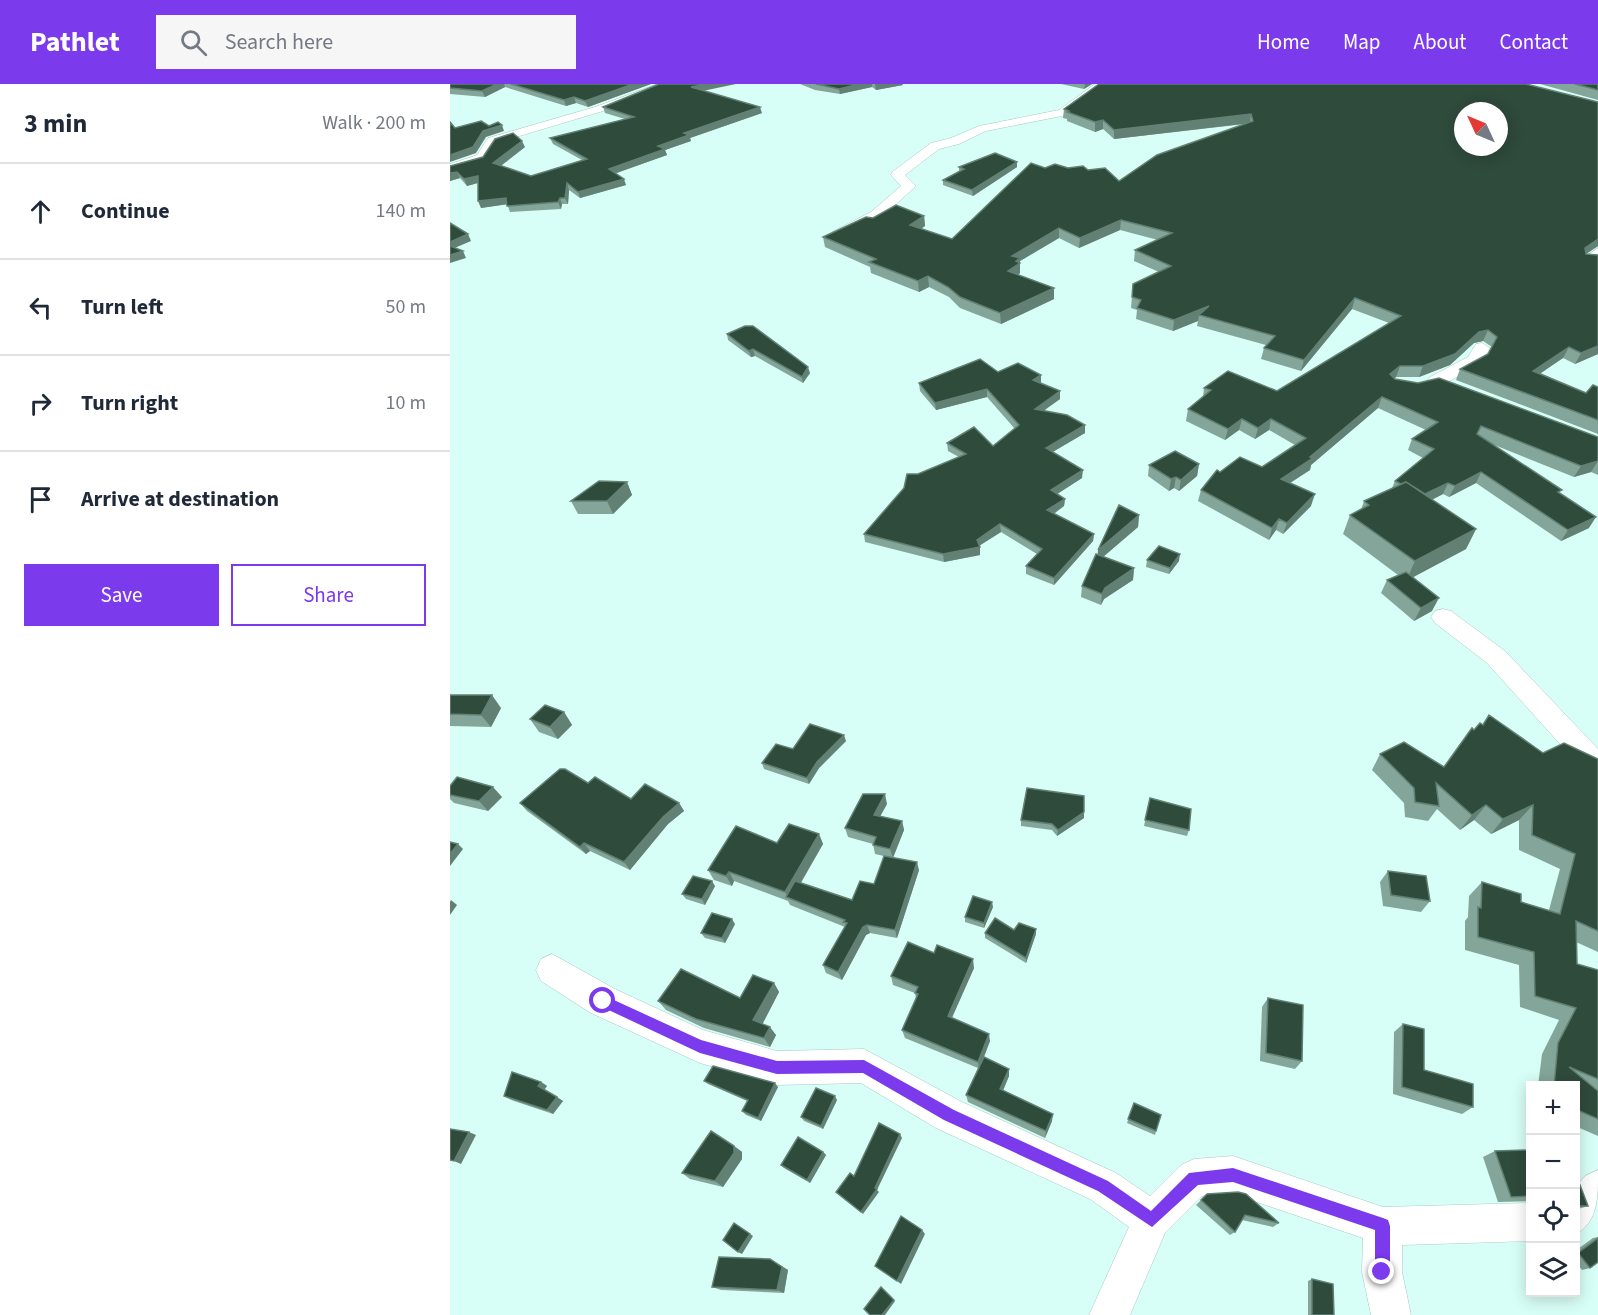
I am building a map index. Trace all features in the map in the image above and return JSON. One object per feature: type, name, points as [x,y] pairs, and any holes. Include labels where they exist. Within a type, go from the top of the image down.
[{"type":"street","points":[[450,168],[481,158],[492,141],[599,109],[668,84]]},
{"type":"street","points":[[826,238],[876,215],[909,186],[897,175],[934,146],[955,141],[983,128],[1063,113],[1102,84]]},
{"type":"street","points":[[1456,389],[1429,383],[1475,360],[1482,348]]},
{"type":"street","points":[[1443,617],[1496,657],[1598,767]]},
{"type":"street","points":[[552,970],[603,1001],[700,1046],[777,1068],[864,1066],[949,1115],[1103,1186],[1152,1220]]},
{"type":"street","points":[[1109,1315],[1152,1220],[1194,1178],[1233,1175],[1383,1226],[1526,1222]]},
{"type":"street","points":[[1580,1209],[1598,1189]]},
{"type":"street","points":[[1383,1226],[1382,1272],[1391,1315]]},
{"type":"building","points":[[450,84],[497,84],[482,91],[450,88]]},
{"type":"building","points":[[511,84],[633,84],[585,101],[574,97],[564,100]]},
{"type":"building","points":[[659,84],[707,84],[691,87],[760,107],[684,133],[689,135],[658,146],[665,149],[609,169],[624,179],[578,192],[567,183],[565,198],[560,198],[558,202],[507,206],[506,198],[478,201],[478,176],[464,179],[457,172],[450,173],[450,166],[483,157],[495,139],[513,133],[522,141],[493,163],[531,176],[587,159],[550,138],[634,117],[603,107]]},
{"type":"building","points":[[816,84],[859,84],[839,89]]},
{"type":"building","points":[[1099,84],[1526,84],[1598,102],[1598,239],[1585,248],[1586,254],[1598,255],[1598,346],[1581,353],[1569,347],[1533,371],[1586,393],[1593,385],[1598,387],[1598,420],[1460,369],[1488,354],[1497,337],[1488,330],[1479,332],[1455,354],[1423,366],[1400,366],[1390,374],[1395,379],[1418,383],[1439,378],[1598,437],[1598,461],[1581,466],[1481,426],[1477,434],[1562,490],[1558,492],[1596,517],[1568,530],[1481,472],[1455,486],[1448,483],[1425,494],[1406,482],[1401,484],[1395,481],[1434,449],[1412,439],[1438,422],[1382,397],[1310,457],[1313,458],[1281,479],[1315,494],[1287,523],[1279,519],[1272,528],[1201,490],[1217,470],[1220,472],[1240,457],[1262,467],[1306,438],[1271,419],[1258,428],[1242,419],[1228,429],[1188,409],[1211,390],[1204,388],[1228,371],[1277,391],[1401,316],[1355,298],[1304,360],[1264,348],[1275,336],[1199,315],[1209,306],[1174,320],[1137,308],[1141,300],[1132,297],[1133,284],[1171,266],[1135,250],[1172,233],[1121,220],[1080,238],[1059,228],[1012,256],[1020,258],[1016,261],[1020,263],[1008,271],[1054,288],[1000,313],[960,297],[928,276],[918,281],[869,262],[876,259],[823,237],[866,217],[873,218],[896,205],[924,216],[910,225],[952,239],[1031,163],[1045,168],[1055,164],[1068,168],[1083,166],[1088,170],[1105,168],[1119,181],[1157,155],[1253,121],[1251,114],[1114,130],[1103,120],[1095,122],[1067,112],[1069,111],[1064,109]]},
{"type":"building","points":[[1575,84],[1598,84],[1598,90]]},
{"type":"building","points":[[481,121],[489,126],[498,122],[502,125],[483,131],[473,147],[450,155],[450,122],[455,128]]},
{"type":"building","points":[[995,153],[1017,162],[972,190],[943,180],[964,169],[959,167]]},
{"type":"building","points":[[450,223],[468,234],[450,242]]},
{"type":"building","points":[[450,246],[463,251],[450,255]]},
{"type":"building","points":[[745,326],[753,326],[808,367],[802,377],[753,349],[749,351],[727,334]]},
{"type":"building","points":[[980,359],[998,372],[1018,363],[1041,375],[1033,380],[1060,391],[1035,409],[1067,415],[1085,425],[1046,448],[1083,470],[1051,490],[1065,499],[1047,510],[1094,534],[1054,578],[1026,566],[1042,549],[1000,524],[977,540],[980,547],[943,554],[864,534],[904,488],[907,474],[918,474],[966,454],[947,443],[974,427],[993,446],[1019,425],[987,389],[935,403],[919,383]]},
{"type":"building","points":[[1175,451],[1199,464],[1181,480],[1176,477],[1171,479],[1149,465]]},
{"type":"building","points":[[599,481],[627,482],[607,501],[571,501]]},
{"type":"building","points":[[1406,482],[1476,529],[1415,561],[1350,515],[1369,505],[1364,501]]},
{"type":"building","points":[[1119,505],[1139,515],[1098,550]]},
{"type":"building","points":[[1159,546],[1180,554],[1170,568],[1147,560]]},
{"type":"building","points":[[1096,554],[1134,568],[1105,588],[1102,594],[1082,586]]},
{"type":"building","points":[[1406,572],[1439,598],[1421,608],[1387,580]]},
{"type":"building","points":[[450,695],[492,695],[481,715],[450,714]]},
{"type":"building","points":[[545,705],[564,712],[550,727],[530,719]]},
{"type":"building","points":[[1489,715],[1543,753],[1564,743],[1598,759],[1598,931],[1576,921],[1577,964],[1598,970],[1598,1079],[1569,1067],[1598,1091],[1598,1119],[1580,1111],[1580,1081],[1554,1081],[1558,1043],[1576,1008],[1535,996],[1534,952],[1478,937],[1478,907],[1481,908],[1482,882],[1521,894],[1521,902],[1560,914],[1575,854],[1532,835],[1533,805],[1503,819],[1486,805],[1472,815],[1436,783],[1439,806],[1415,802],[1414,788],[1380,754],[1404,742],[1444,767],[1472,728],[1474,730],[1480,723],[1483,725]]},
{"type":"building","points":[[810,724],[844,735],[817,762],[807,778],[762,763],[776,744],[793,749]]},
{"type":"building","points":[[560,769],[565,769],[588,783],[595,777],[631,799],[645,784],[679,803],[663,817],[624,862],[584,843],[580,847],[520,803]]},
{"type":"building","points":[[457,777],[493,787],[479,801],[450,795],[450,786]]},
{"type":"building","points":[[1027,788],[1084,796],[1084,812],[1058,830],[1052,824],[1021,820]]},
{"type":"building","points":[[863,794],[885,794],[874,815],[902,821],[890,849],[873,845],[876,837],[845,828]]},
{"type":"building","points":[[1150,798],[1191,809],[1189,830],[1145,820]]},
{"type":"building","points":[[789,824],[819,834],[785,892],[729,872],[726,876],[708,870],[736,826],[777,843]]},
{"type":"building","points":[[450,842],[458,844],[450,854]]},
{"type":"building","points":[[884,856],[917,862],[895,930],[867,925],[863,927],[838,972],[823,965],[847,923],[843,922],[845,920],[786,897],[795,881],[852,900],[860,881],[874,884]]},
{"type":"building","points":[[1388,871],[1426,876],[1430,901],[1391,895]]},
{"type":"building","points":[[693,876],[712,881],[702,899],[682,894]]},
{"type":"building","points":[[973,896],[992,902],[984,923],[965,917]]},
{"type":"building","points":[[712,913],[732,919],[722,938],[701,933]]},
{"type":"building","points":[[995,918],[1014,930],[1019,923],[1036,929],[1026,958],[985,933]]},
{"type":"building","points":[[908,942],[934,953],[937,945],[973,959],[948,1016],[989,1034],[978,1062],[902,1030],[918,994],[915,993],[918,987],[891,976]]},
{"type":"building","points":[[681,969],[740,998],[753,975],[774,983],[753,1020],[770,1027],[764,1038],[696,1019],[658,1001]]},
{"type":"building","points":[[1268,998],[1303,1005],[1302,1061],[1266,1053]]},
{"type":"building","points":[[1403,1024],[1424,1029],[1424,1070],[1473,1084],[1473,1107],[1402,1087]]},
{"type":"building","points":[[984,1057],[1009,1069],[1000,1089],[1053,1114],[1046,1131],[966,1095]]},
{"type":"building","points":[[713,1066],[775,1083],[758,1118],[742,1111],[748,1100],[704,1081]]},
{"type":"building","points":[[512,1072],[541,1082],[538,1086],[557,1097],[547,1110],[504,1096]]},
{"type":"building","points":[[816,1088],[835,1096],[821,1126],[801,1117]]},
{"type":"building","points":[[1134,1103],[1161,1115],[1156,1131],[1128,1119]]},
{"type":"building","points":[[879,1123],[900,1134],[875,1188],[877,1189],[861,1212],[836,1192],[850,1173],[854,1176]]},
{"type":"building","points":[[450,1129],[469,1132],[454,1161],[450,1160]]},
{"type":"building","points":[[711,1131],[734,1146],[734,1153],[715,1181],[682,1173]]},
{"type":"building","points":[[798,1137],[823,1152],[807,1180],[781,1165]]},
{"type":"building","points":[[1526,1150],[1526,1196],[1511,1197],[1495,1151]]},
{"type":"building","points":[[1580,1185],[1588,1206],[1580,1206]]},
{"type":"building","points":[[1238,1192],[1246,1194],[1279,1223],[1245,1215],[1235,1232],[1201,1200],[1207,1194]]},
{"type":"building","points":[[901,1216],[922,1230],[897,1281],[875,1266]]},
{"type":"building","points":[[734,1223],[750,1234],[738,1252],[723,1240]]},
{"type":"building","points":[[1598,1238],[1598,1262],[1590,1268],[1580,1256],[1580,1252]]},
{"type":"building","points":[[719,1257],[770,1259],[782,1267],[777,1290],[712,1287]]},
{"type":"building","points":[[1312,1279],[1333,1284],[1334,1315],[1312,1315]]},
{"type":"building","points":[[881,1287],[894,1300],[882,1315],[870,1315],[864,1309]]},
{"type":"route","points":[[603,1001],[700,1046],[777,1068],[864,1066],[949,1115],[1103,1186],[1152,1220],[1194,1178],[1233,1175],[1383,1226],[1382,1272]]}]
